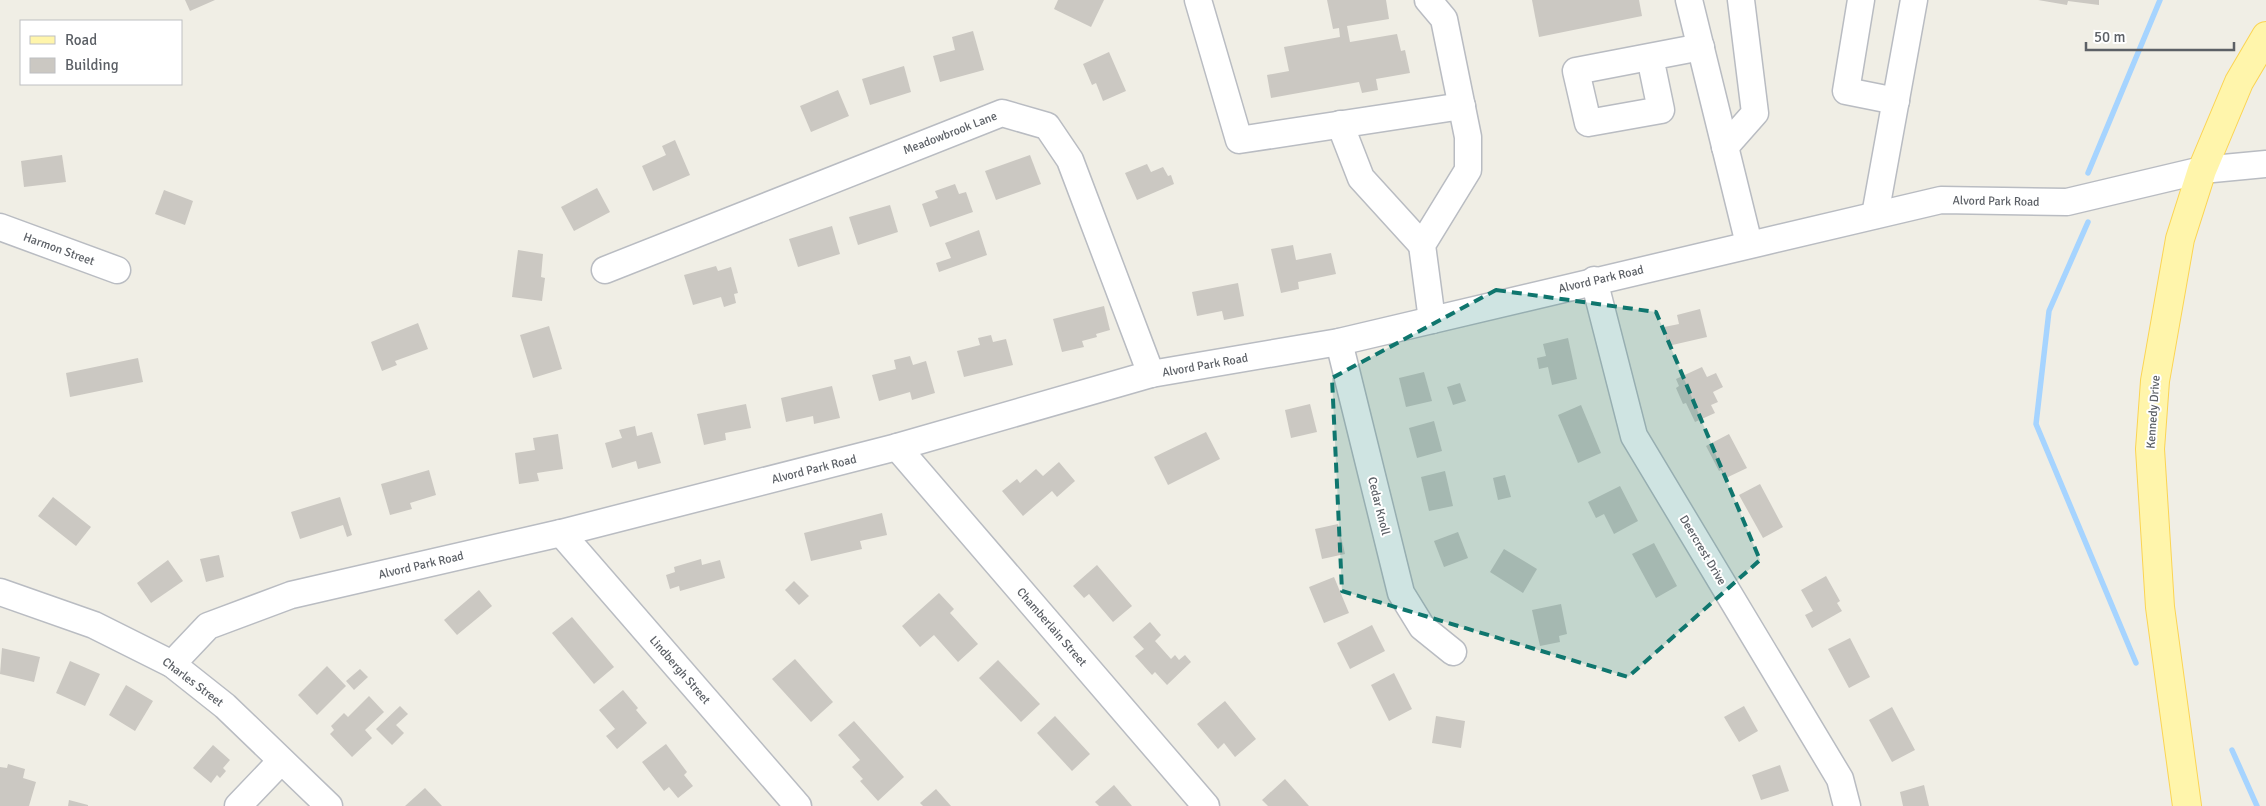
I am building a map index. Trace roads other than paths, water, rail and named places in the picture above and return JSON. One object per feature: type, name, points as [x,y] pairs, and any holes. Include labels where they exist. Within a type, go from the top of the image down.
[{"type":"main road","name":"Kennedy Drive","points":[[2187,806],[2160,606],[2150,449],[2155,381],[2165,310],[2180,240],[2202,170],[2239,82],[2266,36]]},
{"type":"street","points":[[1198,0],[1239,140],[1462,106]]},
{"type":"street","points":[[1422,245],[1468,170],[1468,137],[1444,19],[1428,0]]},
{"type":"street","points":[[1689,0],[1749,244]]},
{"type":"street","points":[[1725,147],[1755,113],[1741,0]]},
{"type":"street","points":[[1861,0],[1846,91],[1896,101]]},
{"type":"street","points":[[1875,215],[1914,0]]},
{"type":"street","points":[[1650,56],[1701,47]]},
{"type":"street","name":"Meadowbrook Lane","points":[[605,270],[1002,113],[1047,126],[1070,160],[1151,374]]},
{"type":"street","points":[[1340,124],[1361,178],[1422,245],[1432,320]]},
{"type":"street","name":"Alvord Park Road","points":[[172,664],[208,626],[290,595],[561,533],[897,448],[1151,374],[1339,342],[1594,280],[1941,200],[2067,202],[2202,170],[2266,164]]},
{"type":"street","name":"Harmon Street","points":[[0,227],[117,270]]},
{"type":"street","name":"Deercrest Drive","points":[[1594,280],[1634,436],[1840,779],[1847,806]]},
{"type":"street","name":"Cedar Knoll","points":[[1339,342],[1401,593],[1422,627],[1454,652]]},
{"type":"street","name":"Chamberlain Street","points":[[897,448],[1206,806]]},
{"type":"street","name":"Lindbergh Street","points":[[561,533],[798,806]]},
{"type":"street","name":"Charles Street","points":[[0,592],[94,625],[172,664],[225,706],[330,806]]},
{"type":"street","points":[[238,806],[281,761]]},
{"type":"waterway","points":[[2088,173],[2160,0]]},
{"type":"waterway","points":[[2088,222],[2049,311],[2036,424],[2136,663]]},
{"type":"waterway","points":[[2232,750],[2257,806]]}]
